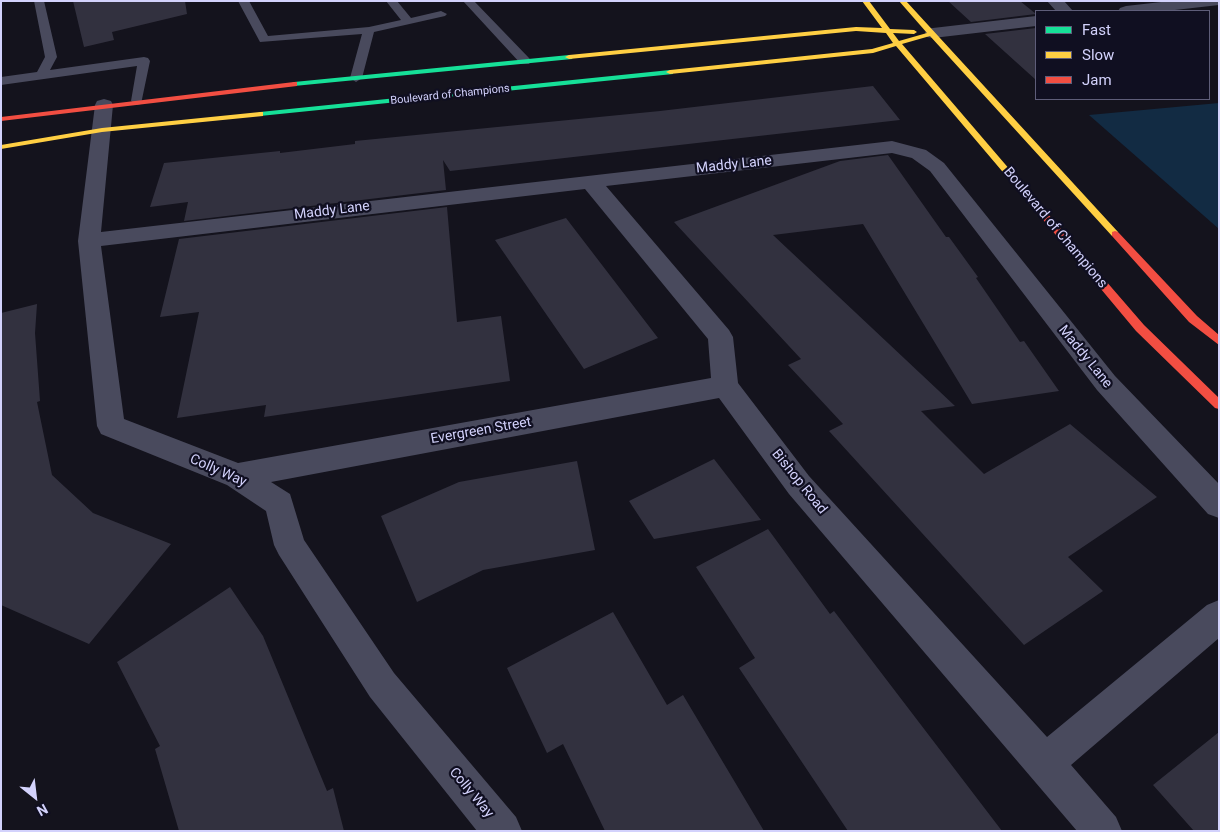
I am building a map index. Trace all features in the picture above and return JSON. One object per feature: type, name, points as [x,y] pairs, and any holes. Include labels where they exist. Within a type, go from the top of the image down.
[{"type":"street","name":"Boulevard of Champions","points":[[865,1],[898,44],[1140,328],[1219,405]]},
{"type":"street","points":[[902,1],[1193,319],[1219,341]]},
{"type":"street","points":[[1054,1],[1064,10]]},
{"type":"street","points":[[1135,10],[1215,1]]},
{"type":"street","points":[[933,33],[1035,21]]},
{"type":"street","name":"Boulevard of Champions","points":[[1,147],[103,118],[137,101],[856,28],[933,33]]},
{"type":"street","name":"Boulevard of Champions","points":[[1,119],[103,118],[873,51],[933,33]]},
{"type":"street","name":"Colly Way","points":[[103,118],[89,241],[111,426],[237,476],[279,503],[290,545],[382,685],[502,831]]},
{"type":"street","name":"Maddy Lane","points":[[89,241],[892,147],[919,154],[938,167],[1106,383],[1219,505]]},
{"type":"street","points":[[590,181],[720,337],[725,386]]},
{"type":"street","name":"Evergreen Street","points":[[237,476],[725,386]]},
{"type":"street","name":"Bishop Road","points":[[725,386],[799,485],[1045,763],[1102,831]]},
{"type":"street","points":[[1045,763],[1219,616]]},
{"type":"lane","points":[[39,1],[51,57],[42,75]]},
{"type":"lane","points":[[243,1],[264,40],[369,30],[441,14]]},
{"type":"lane","points":[[391,1],[408,22]]},
{"type":"lane","points":[[468,1],[525,61]]},
{"type":"lane","points":[[356,78],[369,30]]},
{"type":"lane","points":[[1,81],[144,61],[137,101]]},
{"type":"water","points":[[1219,103],[1219,229],[1089,115]]},
{"type":"building","points":[[73,1],[185,1],[187,14],[112,32],[114,40],[84,47]]},
{"type":"building","points":[[948,1],[1020,1],[1035,13],[1035,14],[971,22]]},
{"type":"building","points":[[1035,28],[1035,79],[985,34]]},
{"type":"building","points":[[873,86],[900,120],[450,171],[443,160],[446,190],[184,221],[188,202],[150,207],[164,163],[280,151],[280,153],[355,144],[355,141],[660,111]]},
{"type":"building","points":[[888,155],[946,237],[949,237],[978,277],[976,278],[1020,342],[1024,341],[1059,391],[972,404],[863,224],[773,235],[955,406],[921,411],[984,474],[1070,424],[1157,497],[1068,557],[1103,591],[1024,645],[829,431],[843,424],[788,365],[801,359],[674,222],[840,161]]},
{"type":"building","points":[[447,207],[457,322],[501,316],[510,381],[264,417],[266,405],[177,418],[199,312],[160,317],[179,239]]},
{"type":"building","points":[[566,218],[658,338],[584,369],[495,240]]},
{"type":"building","points":[[37,304],[35,333],[40,401],[37,402],[52,475],[93,513],[171,544],[89,644],[1,605],[1,313]]},
{"type":"building","points":[[714,459],[761,520],[654,539],[629,501]]},
{"type":"building","points":[[577,461],[595,550],[483,570],[417,602],[381,516],[459,482]]},
{"type":"building","points":[[768,529],[830,614],[834,611],[1002,831],[848,831],[739,668],[755,658],[696,567]]},
{"type":"building","points":[[230,587],[263,636],[327,791],[333,788],[344,831],[179,831],[155,749],[160,746],[117,662]]},
{"type":"building","points":[[613,612],[667,705],[683,695],[764,831],[605,831],[563,744],[547,753],[507,668]]},
{"type":"building","points":[[1219,732],[1219,831],[1194,831],[1153,785]]},
{"type":"traffic: fast","points":[[294,84],[569,57]]},
{"type":"traffic: fast","points":[[260,114],[670,72]]},
{"type":"traffic: slow","points":[[865,1],[898,44],[1038,208]]},
{"type":"traffic: slow","points":[[902,1],[1115,234]]},
{"type":"traffic: slow","points":[[569,57],[856,29],[914,32]]},
{"type":"traffic: slow","points":[[670,72],[873,51],[933,33]]},
{"type":"traffic: slow","points":[[1,147],[102,130],[260,114]]},
{"type":"traffic: jam","points":[[1,119],[294,84]]},
{"type":"traffic: jam","points":[[1038,208],[1140,328],[1219,405]]},
{"type":"traffic: jam","points":[[1115,234],[1193,319],[1219,341]]}]
